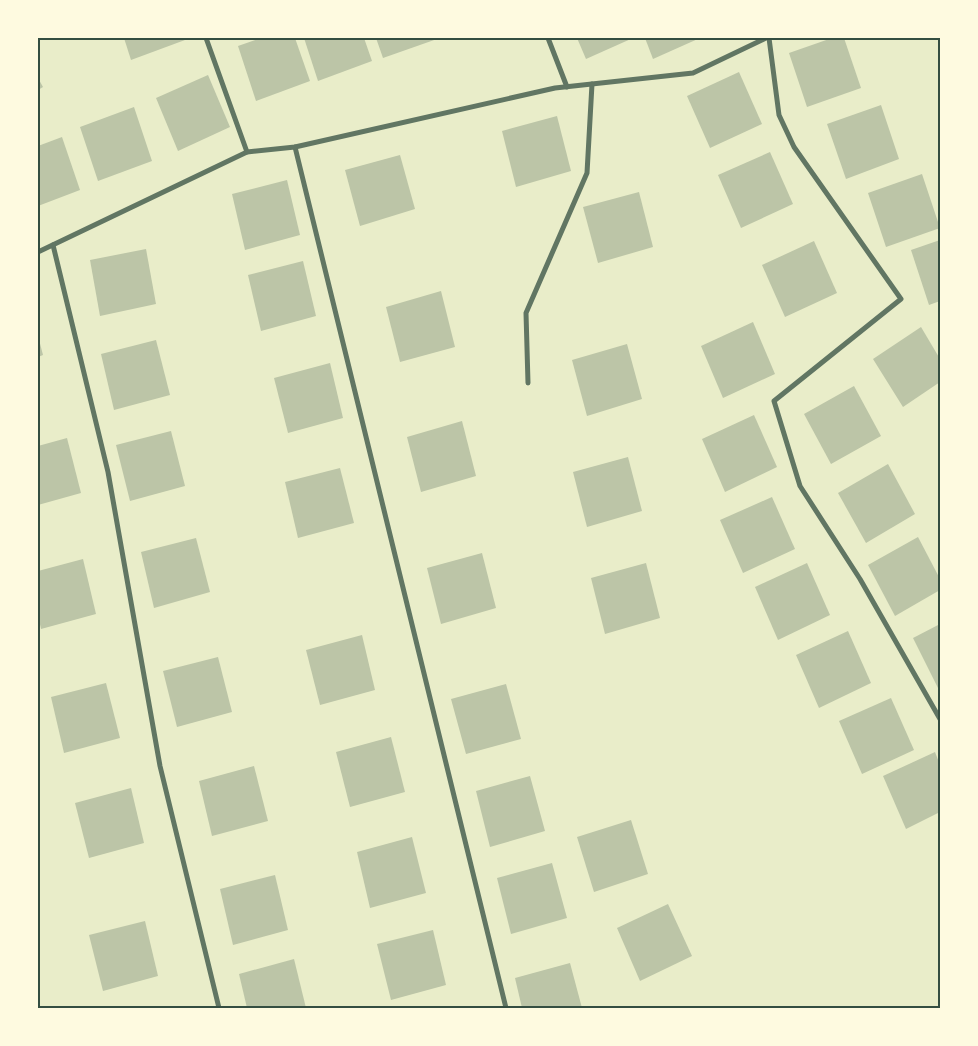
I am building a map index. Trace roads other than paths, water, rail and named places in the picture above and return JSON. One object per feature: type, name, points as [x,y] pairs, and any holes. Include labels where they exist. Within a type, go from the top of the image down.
[{"type":"street","points":[[206,38],[247,152]]},
{"type":"street","points":[[548,38],[567,87]]},
{"type":"street","points":[[38,252],[247,152],[295,147],[546,90],[693,73],[768,38],[778,115],[794,147],[901,299],[774,401],[800,486],[860,579],[940,718]]},
{"type":"street","points":[[528,383],[526,314],[587,173],[592,84]]},
{"type":"street","points":[[295,147],[506,1008]]},
{"type":"street","points":[[54,245],[108,472],[160,766],[219,1008]]}]
